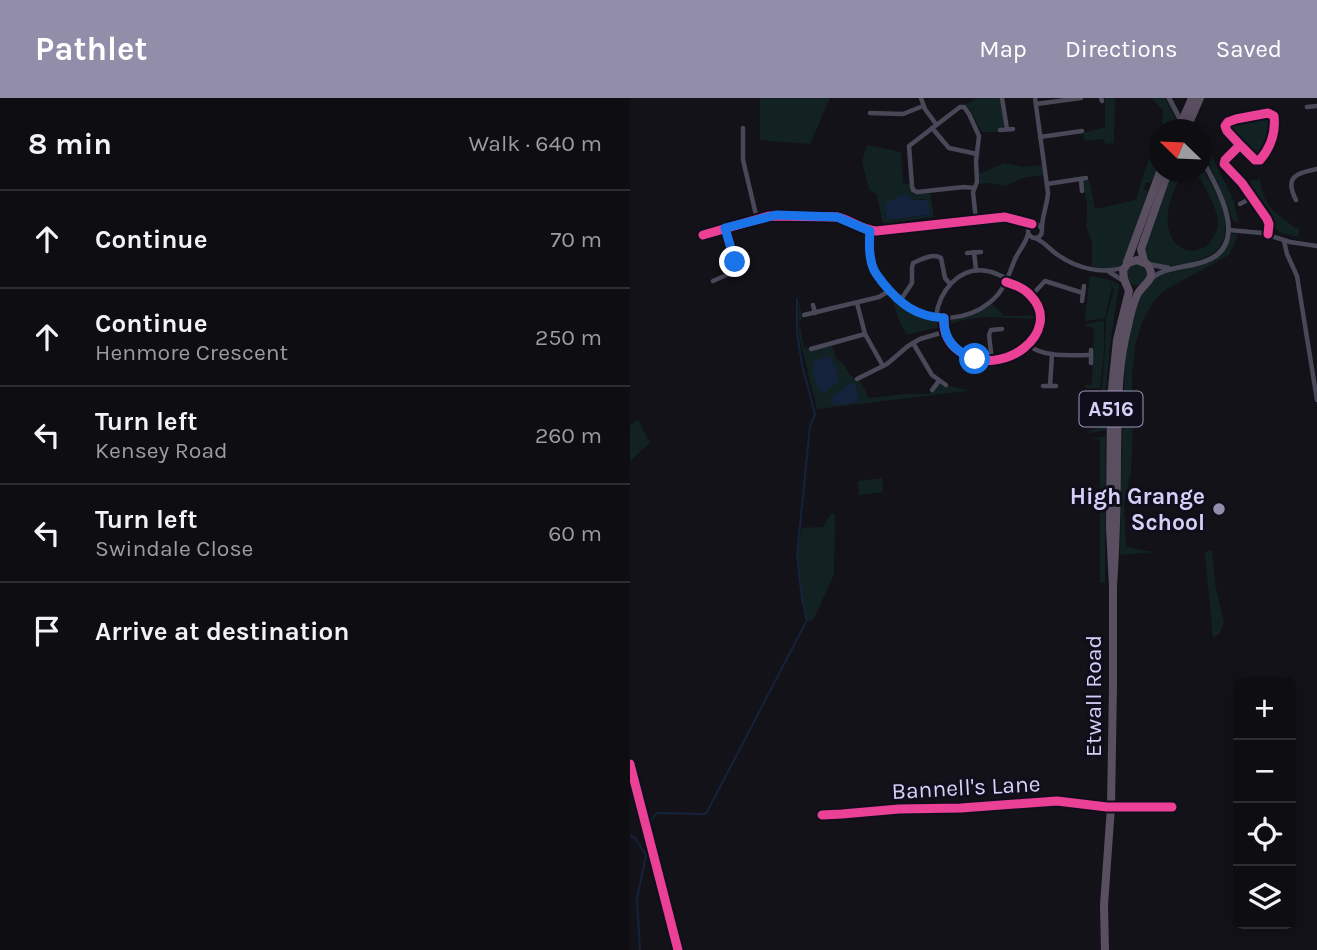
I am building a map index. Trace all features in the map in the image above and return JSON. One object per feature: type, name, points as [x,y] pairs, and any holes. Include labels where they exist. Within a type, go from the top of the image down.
[{"type":"highway","points":[[1183,119],[1192,98]]},
{"type":"highway","points":[[1191,119],[1200,98]]},
{"type":"highway","points":[[1156,182],[1125,266],[1123,276],[1126,284],[1135,288],[1147,283],[1151,273],[1141,249],[1164,182]]},
{"type":"highway","points":[[1125,266],[1134,260],[1145,262]]},
{"type":"highway","name":"Etwall Road","points":[[1111,807],[1113,586],[1121,362],[1136,297],[1147,283]]},
{"type":"highway","name":"Etwall Road","points":[[1113,586],[1110,536],[1111,398],[1117,340],[1129,297],[1126,284]]},
{"type":"highway","name":"A516","points":[[1105,950],[1104,886],[1111,807]]},
{"type":"street","points":[[921,98],[934,126],[949,148],[977,153]]},
{"type":"street","points":[[1000,130],[1010,129],[1002,98]]},
{"type":"street","points":[[1045,243],[1042,216],[1048,201],[1047,184],[1035,101],[1081,98]]},
{"type":"street","points":[[1170,101],[1180,119]]},
{"type":"street","points":[[870,113],[903,114],[923,106]]},
{"type":"street","points":[[1307,107],[1317,106]]},
{"type":"street","points":[[974,188],[917,192],[913,190],[908,148],[958,108],[964,107],[979,133],[977,182],[974,188],[976,220]]},
{"type":"street","points":[[1268,113],[1274,116],[1272,139],[1260,160],[1255,160],[1240,145],[1227,131],[1227,123],[1268,113]]},
{"type":"street","points":[[743,128],[743,160],[757,219]]},
{"type":"street","points":[[1040,137],[1074,129],[1082,131]]},
{"type":"street","points":[[1240,145],[1224,163],[1267,219],[1268,234]]},
{"type":"street","points":[[1296,200],[1290,193],[1295,175],[1317,169]]},
{"type":"street","points":[[1147,283],[1158,274],[1214,257],[1223,247],[1229,230],[1225,209],[1212,178]]},
{"type":"street","points":[[1047,184],[1083,179],[1082,191]]},
{"type":"street","points":[[1240,204],[1252,197]]},
{"type":"street","points":[[703,235],[776,215],[837,217],[870,231],[1005,217],[1039,225],[1042,230]]},
{"type":"street","points":[[870,231],[873,268],[889,291],[917,313],[944,318],[965,315],[984,307],[999,295],[1016,258],[1031,235],[1033,224],[1042,216]]},
{"type":"street","points":[[1022,222],[1031,235],[1045,243],[1055,254],[1080,266],[1108,271],[1126,284]]},
{"type":"street","points":[[713,281],[741,268],[725,228]]},
{"type":"street","points":[[1031,235],[1040,236],[1042,230]]},
{"type":"street","points":[[1229,230],[1268,234],[1299,244],[1317,246]]},
{"type":"street","points":[[1284,240],[1297,275],[1314,360],[1317,400]]},
{"type":"street","points":[[967,253],[981,251]]},
{"type":"street","points":[[974,252],[976,270]]},
{"type":"street","points":[[900,301],[912,283],[913,262],[926,257],[942,258],[945,278],[950,284]]},
{"type":"street","points":[[1145,262],[1171,269]]},
{"type":"street","points":[[1108,271],[1125,266]]},
{"type":"street","points":[[936,317],[941,296],[950,284],[963,274],[985,270],[1007,280],[1031,296],[1039,312],[1040,321],[1028,345],[1019,353],[992,361],[967,356],[951,344],[944,332],[944,318]]},
{"type":"street","points":[[1031,296],[1045,281],[1084,290],[1082,301]]},
{"type":"street","points":[[804,316],[879,297],[889,291]]},
{"type":"street","points":[[857,303],[865,334],[883,366]]},
{"type":"street","points":[[813,305],[815,313]]},
{"type":"street","points":[[992,361],[989,335],[991,330],[1002,329]]},
{"type":"street","points":[[858,379],[865,378],[920,339],[944,332]]},
{"type":"street","points":[[811,349],[819,350],[865,334]]},
{"type":"street","points":[[913,343],[926,367],[946,385]]},
{"type":"street","points":[[1028,345],[1052,354],[1091,353],[1091,363]]},
{"type":"street","points":[[1043,386],[1053,386],[1052,354]]},
{"type":"street","points":[[932,390],[939,381]]},
{"type":"street","name":"Bannell's Lane","points":[[822,815],[1057,801],[1111,807],[1172,807]]},
{"type":"shaded area","points":[[760,98],[830,98],[810,144],[760,140]]},
{"type":"shaded area","points":[[976,98],[1001,98],[1004,126],[998,129],[998,132],[982,132],[965,105]]},
{"type":"shaded area","points":[[1105,98],[1115,98],[1114,143],[1105,144],[1104,139],[1085,141],[1083,133],[1105,127]]},
{"type":"shaded area","points":[[1151,98],[1165,98],[1176,119],[1163,119],[1163,110]]},
{"type":"shaded area","points":[[1269,115],[1272,119],[1269,141],[1257,159],[1227,129],[1228,124]]},
{"type":"shaded area","points":[[867,145],[901,152],[903,183],[910,184],[914,194],[930,193],[934,217],[883,224],[877,195],[869,189],[862,162]],"holes":[[[926,199],[928,215],[887,220],[885,212],[911,200]]]},
{"type":"shaded area","points":[[1212,156],[1233,199],[1239,223],[1233,221],[1212,171]]},
{"type":"shaded area","points":[[1149,160],[1149,182],[1151,182],[1145,183],[1144,189],[1148,191],[1126,261],[1114,268],[1092,267],[1092,242],[1086,226],[1087,203],[1083,184],[1089,180],[1095,209],[1136,200]]},
{"type":"shaded area","points":[[1004,163],[1024,167],[1041,165],[1043,175],[1023,178],[1006,186],[980,184],[979,174]]},
{"type":"shaded area","points":[[1260,179],[1267,203],[1295,228],[1299,228],[1299,237],[1281,233],[1274,227],[1271,218],[1246,182]]},
{"type":"shaded area","points":[[1167,182],[1178,182],[1169,208],[1168,227],[1173,240],[1183,249],[1194,251],[1204,247],[1214,236],[1218,222],[1210,196],[1202,182],[1210,182],[1224,213],[1224,237],[1218,249],[1208,256],[1176,265],[1155,263],[1145,258],[1144,246]]},
{"type":"shaded area","points":[[1232,234],[1238,234],[1229,255],[1165,290],[1154,301],[1142,322],[1135,346],[1132,375],[1131,473],[1124,503],[1126,547],[1154,552],[1120,555],[1126,360],[1135,310],[1141,296],[1155,279],[1167,273],[1201,266],[1215,259],[1221,254]]},
{"type":"shaded area","points":[[1137,263],[1145,266],[1148,274],[1145,282],[1137,285],[1129,282],[1126,274],[1129,266]]},
{"type":"shaded area","points":[[1090,276],[1109,280],[1119,285],[1110,344],[1106,430],[1089,433],[1099,428],[1106,319],[1114,290],[1112,285],[1108,281],[1112,287],[1105,318],[1085,321]]},
{"type":"shaded area","points":[[892,299],[915,314],[940,320],[941,328],[907,335]]},
{"type":"shaded area","points":[[799,300],[802,319],[799,321]]},
{"type":"shaded area","points":[[992,304],[1003,316],[1037,316],[1037,319],[986,317],[950,324],[949,320],[978,313]]},
{"type":"shaded area","points":[[799,321],[804,348],[811,350],[832,346],[836,358],[850,375],[861,383],[869,398],[930,394],[940,384],[967,391],[817,409],[799,335]]},
{"type":"shaded area","points":[[1104,321],[1100,388],[1085,388],[1085,385],[1092,385],[1094,330],[1085,324]]},
{"type":"shaded area","points":[[638,420],[650,443],[630,461],[630,425]]},
{"type":"shaded area","points":[[1106,437],[1105,583],[1100,583],[1100,440],[1091,438]]},
{"type":"shaded area","points":[[882,478],[883,492],[859,495],[858,481]]},
{"type":"shaded area","points":[[835,513],[834,574],[813,621],[805,620],[797,556],[802,528],[823,527],[831,514]]},
{"type":"shaded area","points":[[1212,550],[1215,584],[1224,622],[1220,633],[1213,638],[1205,552]]},
{"type":"water","points":[[901,195],[909,196],[912,200],[928,200],[930,213],[887,220],[886,203]]},
{"type":"water","points":[[827,356],[831,358],[840,380],[825,392],[821,392],[814,377],[813,365],[814,361]]},
{"type":"water","points":[[850,383],[856,386],[858,401],[845,405],[833,404],[832,397]]},
{"type":"waterway","points":[[649,823],[657,813],[707,812],[807,620],[797,556],[810,426],[815,414],[802,365],[797,332],[797,299]]},
{"type":"waterway","points":[[630,836],[635,838],[646,855],[637,899],[640,950]]},
{"type":"cycle path","points":[[1240,145],[1255,160],[1260,160],[1272,140],[1274,116],[1268,113],[1236,119],[1225,126],[1240,145],[1224,164],[1242,183],[1267,219],[1268,234]]},
{"type":"cycle path","points":[[703,235],[769,216],[837,217],[876,231],[1005,217],[1032,224]]},
{"type":"cycle path","points":[[944,318],[945,332],[951,344],[976,359],[993,360],[1024,348],[1034,337],[1040,323],[1039,309],[1028,293],[1006,282]]},
{"type":"cycle path","points":[[630,764],[678,950]]},
{"type":"cycle path","points":[[822,815],[1057,801],[1107,807],[1172,807]]},
{"type":"place","name":"High Grange School","points":[[1219,509]]},
{"type":"route","points":[[735,262],[725,228],[776,215],[846,219],[870,231],[873,268],[889,291],[917,313],[944,318],[944,332],[951,344],[975,359]]}]
